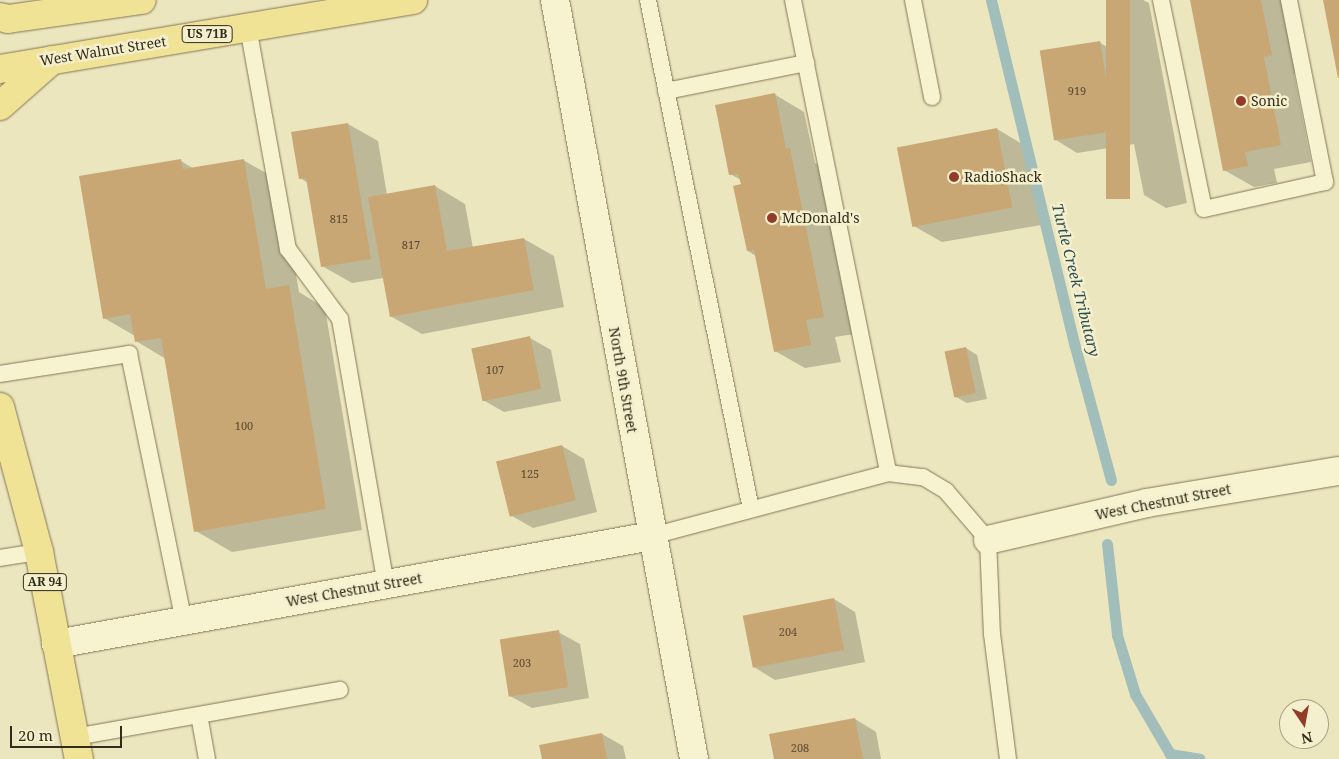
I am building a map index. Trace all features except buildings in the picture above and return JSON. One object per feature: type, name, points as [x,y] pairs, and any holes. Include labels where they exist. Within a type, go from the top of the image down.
[{"type":"main road","points":[[0,17],[8,19],[142,0]]},
{"type":"main road","name":"West Walnut Street","points":[[0,68],[413,0]]},
{"type":"main road","points":[[0,106],[52,60]]},
{"type":"main road","name":"AR 94","points":[[0,407],[39,552],[77,748]]},
{"type":"street","name":"North 9th Street","points":[[554,0],[694,759]]},
{"type":"street","name":"West Chestnut Street","points":[[988,540],[1148,503],[1339,471]]},
{"type":"street","name":"West Chestnut Street","points":[[56,644],[652,536]]},
{"type":"lane","points":[[648,0],[751,509]]},
{"type":"lane","points":[[793,0],[888,473]]},
{"type":"lane","points":[[913,0],[932,97]]},
{"type":"lane","points":[[1161,0],[1204,209],[1325,182],[1289,0]]},
{"type":"lane","points":[[248,27],[288,250],[340,319],[386,584]]},
{"type":"lane","points":[[666,92],[806,62]]},
{"type":"lane","points":[[0,374],[130,354],[184,621]]},
{"type":"lane","points":[[652,536],[888,473],[923,477],[946,491],[988,540],[992,634],[1008,759]]},
{"type":"lane","points":[[0,558],[39,552]]},
{"type":"lane","points":[[77,748],[199,715],[340,690]]},
{"type":"lane","points":[[199,715],[207,759]]},
{"type":"waterway","name":"Turtle Creek Tributary","points":[[991,0],[1074,343],[1111,480]]},
{"type":"waterway","name":"Turtle Creek Tributary","points":[[1107,544],[1117,635],[1135,694],[1170,754],[1200,759]]},
{"type":"place","name":"Sonic","points":[[1241,101]]},
{"type":"place","name":"RadioShack","points":[[954,177]]},
{"type":"place","name":"McDonald's","points":[[772,218]]}]
